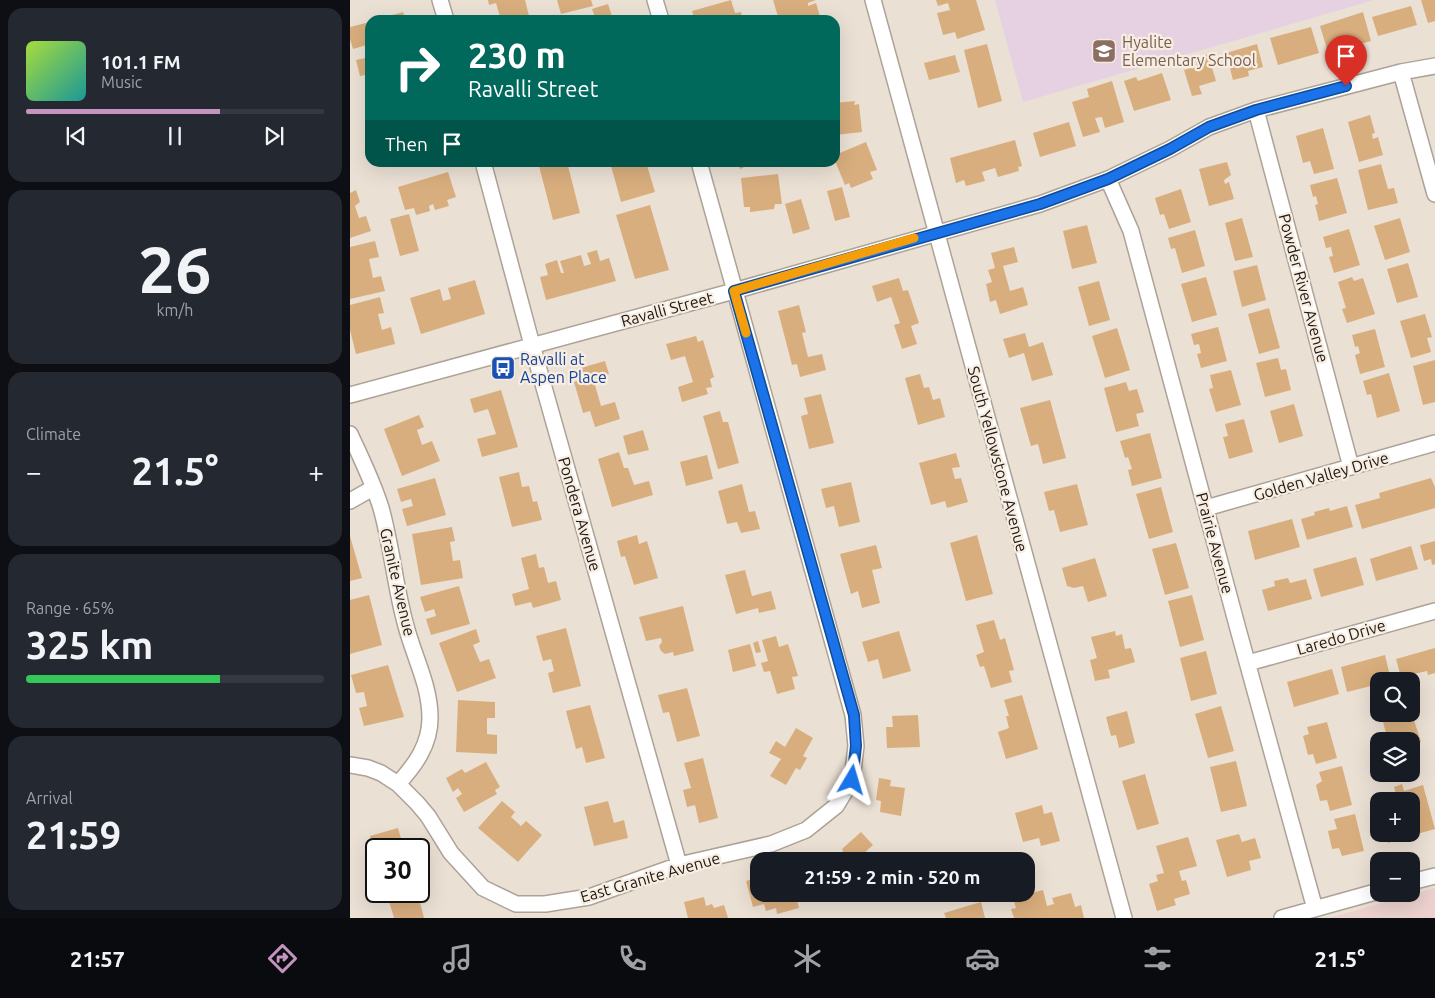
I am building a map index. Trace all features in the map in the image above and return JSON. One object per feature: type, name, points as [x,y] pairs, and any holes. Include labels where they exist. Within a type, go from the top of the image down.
[{"type":"street","points":[[440,0],[444,15]]},
{"type":"street","points":[[655,0],[660,15]]},
{"type":"street","name":"South Yellowstone Avenue","points":[[873,0],[1124,918]]},
{"type":"street","name":"Ravalli Street","points":[[350,396],[734,291],[936,232],[1040,204],[1108,179],[1170,149],[1209,127],[1256,110],[1401,72],[1435,66]]},
{"type":"street","points":[[1401,72],[1435,194]]},
{"type":"street","name":"Powder River Avenue","points":[[1256,110],[1351,467]]},
{"type":"street","name":"Pondera Avenue","points":[[484,167],[532,345],[679,865]]},
{"type":"street","name":"East Granite Avenue","points":[[350,765],[368,768],[381,773],[398,784],[418,803],[452,853],[470,875],[484,888],[516,904],[545,904],[589,896],[679,865],[771,844],[806,830],[836,806],[852,780],[856,746],[854,715],[734,291],[701,167]]},
{"type":"street","name":"Prairie Avenue","points":[[1108,179],[1132,231],[1315,909]]},
{"type":"street","name":"Granite Avenue","points":[[350,434],[374,488],[380,507],[391,549],[400,604],[408,635],[427,686],[430,719],[423,752],[398,784]]},
{"type":"street","name":"Golden Valley Drive","points":[[1206,508],[1435,444]]},
{"type":"street","points":[[350,501],[374,488]]},
{"type":"street","name":"Laredo Drive","points":[[1248,663],[1435,611]]},
{"type":"street","points":[[1420,880],[1435,876]]},
{"type":"street","points":[[1282,918],[1370,894]]},
{"type":"shaded area","name":"Hyalite Elementary School","points":[[995,0],[1374,0],[1023,102]]},
{"type":"shaded area","points":[[1435,888],[1435,918],[1329,918],[1386,902],[1420,902],[1420,892]]},
{"type":"building","points":[[488,0],[525,0],[529,15],[500,15],[496,3],[489,5]]},
{"type":"building","points":[[557,0],[591,0],[593,6],[561,14]]},
{"type":"building","points":[[731,0],[735,13],[741,12],[742,15],[693,15],[692,11]]},
{"type":"building","points":[[773,0],[816,0],[808,3],[808,6],[816,3],[820,15],[778,15]]},
{"type":"building","points":[[936,0],[976,0],[985,30],[957,39],[955,32],[943,35],[937,13],[950,10],[948,3],[938,6]]},
{"type":"building","points":[[1421,0],[1435,0],[1435,21],[1428,23]]},
{"type":"building","points":[[608,4],[612,15],[594,15],[592,9]]},
{"type":"building","points":[[1411,6],[1417,25],[1378,36],[1372,17]]},
{"type":"building","points":[[403,12],[404,15],[392,15]]},
{"type":"building","points":[[1363,12],[1371,41],[1353,46],[1352,41],[1327,49],[1320,26]]},
{"type":"building","points":[[365,23],[365,45],[353,49],[350,39],[350,27]]},
{"type":"building","points":[[1311,27],[1319,53],[1278,65],[1270,38]]},
{"type":"building","points":[[987,44],[1002,101],[978,108],[964,50]]},
{"type":"building","points":[[1257,44],[1263,67],[1248,71],[1249,76],[1233,80],[1226,53]]},
{"type":"building","points":[[1208,54],[1216,81],[1199,86],[1202,94],[1192,96],[1184,70],[1197,66],[1195,59]]},
{"type":"building","points":[[955,55],[960,72],[929,80],[924,63]]},
{"type":"building","points":[[365,58],[365,75],[360,76],[356,60]]},
{"type":"building","points":[[1162,73],[1171,100],[1134,111],[1124,81],[1136,77],[1138,81]]},
{"type":"building","points":[[1112,81],[1124,122],[1105,128],[1102,117],[1095,118],[1100,132],[1083,137],[1072,102],[1089,97],[1087,89]]},
{"type":"building","points":[[855,101],[854,105],[859,104],[862,132],[840,134],[840,102]]},
{"type":"building","points":[[1370,115],[1375,133],[1372,134],[1373,139],[1378,137],[1383,155],[1359,162],[1348,122]]},
{"type":"building","points":[[1069,122],[1076,146],[1040,157],[1033,133]]},
{"type":"building","points":[[1323,128],[1334,169],[1314,174],[1310,161],[1303,163],[1296,136]]},
{"type":"building","points":[[1015,140],[1022,166],[1018,167],[1019,171],[998,177],[995,168],[982,172],[985,181],[966,186],[964,180],[956,183],[950,158]]},
{"type":"building","points":[[866,142],[877,170],[870,172],[873,179],[851,188],[849,183],[845,185],[838,167],[840,167],[840,153]]},
{"type":"building","points":[[1227,162],[1231,175],[1224,180],[1225,184],[1229,182],[1234,199],[1209,206],[1199,169]]},
{"type":"building","points":[[1381,164],[1388,189],[1394,188],[1398,203],[1368,210],[1358,170]]},
{"type":"building","points":[[539,167],[568,167],[580,213],[553,220]]},
{"type":"building","points":[[611,167],[648,167],[655,192],[621,202]]},
{"type":"building","points":[[448,172],[456,197],[447,200],[449,206],[435,210],[433,204],[429,206],[430,211],[416,215],[414,208],[405,210],[398,187]]},
{"type":"building","points":[[778,174],[782,204],[775,204],[774,209],[750,212],[750,207],[744,207],[741,178]]},
{"type":"building","points":[[1337,178],[1347,213],[1319,221],[1315,205],[1318,204],[1316,196],[1313,197],[1310,185]]},
{"type":"building","points":[[842,187],[850,217],[835,221],[827,191]]},
{"type":"building","points":[[1181,189],[1191,222],[1169,229],[1164,214],[1160,215],[1155,198]]},
{"type":"building","points":[[356,190],[360,202],[355,206],[359,218],[366,216],[371,231],[350,238],[350,193]]},
{"type":"building","points":[[801,199],[810,229],[793,234],[785,204]]},
{"type":"building","points":[[650,205],[669,270],[635,279],[616,215]]},
{"type":"building","points":[[409,214],[419,251],[400,256],[390,219]]},
{"type":"building","points":[[1242,218],[1253,257],[1235,261],[1225,223]]},
{"type":"building","points":[[1400,218],[1410,252],[1385,260],[1374,226]]},
{"type":"building","points":[[1087,225],[1097,263],[1072,269],[1063,231]]},
{"type":"building","points":[[1349,229],[1360,265],[1334,273],[1329,257],[1333,256],[1331,247],[1326,248],[1323,237]]},
{"type":"building","points":[[1195,230],[1205,266],[1182,273],[1175,248],[1171,249],[1168,238]]},
{"type":"building","points":[[375,241],[379,257],[369,259],[373,278],[381,276],[385,291],[350,299],[350,247]]},
{"type":"building","points":[[1014,247],[1018,262],[1003,266],[1010,291],[1023,287],[1028,305],[1000,314],[996,300],[990,302],[986,284],[992,282],[988,270],[995,268],[991,253]]},
{"type":"building","points":[[597,250],[600,261],[609,258],[616,281],[546,300],[540,277],[548,275],[545,264],[557,260],[561,273],[564,273],[560,261],[581,255],[584,266],[591,264],[587,253]]},
{"type":"building","points":[[1408,263],[1418,297],[1397,303],[1387,269]]},
{"type":"building","points":[[1257,265],[1266,300],[1242,307],[1233,271]]},
{"type":"building","points":[[1206,277],[1217,315],[1192,322],[1181,284]]},
{"type":"building","points":[[1352,277],[1354,281],[1363,278],[1375,314],[1347,323],[1342,309],[1346,308],[1338,282]]},
{"type":"building","points":[[899,278],[903,291],[908,290],[919,323],[911,326],[917,344],[902,349],[894,325],[900,323],[891,297],[877,302],[872,286]]},
{"type":"building","points":[[475,280],[485,314],[421,334],[410,298],[440,289],[443,301],[451,299],[448,288]]},
{"type":"building","points":[[1099,281],[1110,320],[1089,326],[1078,287]]},
{"type":"building","points":[[380,297],[384,313],[378,314],[382,330],[391,327],[395,344],[356,354],[350,330],[350,305]]},
{"type":"building","points":[[799,305],[806,332],[802,333],[808,357],[822,354],[826,370],[800,377],[797,364],[792,365],[778,311]]},
{"type":"building","points":[[1269,308],[1280,348],[1259,354],[1248,314]]},
{"type":"building","points":[[1425,314],[1432,337],[1427,338],[1431,352],[1411,358],[1400,321]]},
{"type":"building","points":[[1218,327],[1227,361],[1201,368],[1197,354],[1201,353],[1199,344],[1194,345],[1191,334]]},
{"type":"building","points":[[1117,328],[1130,370],[1105,378],[1092,336]]},
{"type":"building","points":[[1375,329],[1385,367],[1360,374],[1355,355],[1360,353],[1358,346],[1355,347],[1352,335]]},
{"type":"building","points":[[1025,333],[1029,347],[1043,342],[1053,375],[1032,381],[1024,353],[1009,358],[1003,339]]},
{"type":"building","points":[[696,336],[698,342],[703,340],[714,377],[710,379],[712,387],[706,388],[708,394],[682,402],[678,387],[693,382],[685,356],[671,360],[666,344]]},
{"type":"building","points":[[1278,358],[1281,370],[1286,369],[1291,390],[1265,397],[1256,363]]},
{"type":"building","points":[[1435,360],[1435,402],[1423,405],[1413,366]]},
{"type":"building","points":[[605,361],[609,374],[593,378],[601,406],[615,402],[620,419],[595,427],[590,411],[583,413],[574,382],[580,380],[577,369]]},
{"type":"building","points":[[1231,370],[1241,405],[1216,412],[1209,389],[1213,388],[1210,375]]},
{"type":"building","points":[[1389,373],[1400,411],[1377,418],[1371,394],[1367,395],[1363,381]]},
{"type":"building","points":[[920,374],[924,388],[929,387],[933,400],[940,398],[945,417],[918,425],[905,378]]},
{"type":"building","points":[[1126,382],[1129,391],[1137,389],[1144,412],[1136,414],[1139,426],[1116,432],[1104,388]]},
{"type":"building","points":[[501,390],[518,447],[482,457],[477,439],[496,434],[488,409],[474,413],[470,399]]},
{"type":"building","points":[[821,394],[834,443],[809,449],[801,416],[808,414],[804,398]]},
{"type":"building","points":[[1050,400],[1066,458],[1043,464],[1038,444],[1031,446],[1020,408]]},
{"type":"building","points":[[1294,404],[1303,436],[1279,443],[1270,411]]},
{"type":"building","points":[[720,411],[723,422],[728,422],[739,463],[718,469],[703,416]]},
{"type":"building","points":[[419,415],[424,427],[417,430],[422,445],[432,441],[440,461],[402,476],[384,429]]},
{"type":"building","points":[[1244,419],[1253,452],[1229,459],[1223,437],[1228,436],[1225,424]]},
{"type":"building","points":[[643,430],[649,450],[628,455],[623,436]]},
{"type":"building","points":[[1150,433],[1162,478],[1132,486],[1128,470],[1132,469],[1128,457],[1125,458],[1120,441]]},
{"type":"building","points":[[619,452],[624,468],[628,468],[634,485],[649,481],[653,495],[612,507],[598,459]]},
{"type":"building","points":[[956,453],[960,467],[952,468],[955,479],[961,478],[968,502],[947,508],[945,501],[931,505],[919,463]]},
{"type":"building","points":[[707,455],[713,479],[686,486],[680,462]]},
{"type":"building","points":[[519,472],[522,487],[529,486],[533,502],[537,501],[542,520],[512,527],[499,477]]},
{"type":"building","points":[[435,478],[446,515],[407,526],[402,509],[413,506],[411,499],[401,502],[397,489]]},
{"type":"building","points":[[1431,478],[1435,487],[1435,508],[1362,529],[1355,505],[1380,498],[1379,493]]},
{"type":"building","points":[[851,482],[860,522],[839,527],[834,506],[826,508],[821,489]]},
{"type":"building","points":[[742,484],[749,512],[755,511],[760,529],[741,533],[737,522],[727,524],[718,491]]},
{"type":"building","points":[[1077,484],[1088,525],[1060,532],[1054,510],[1049,511],[1044,492]]},
{"type":"building","points":[[1161,487],[1173,532],[1149,539],[1136,494]]},
{"type":"building","points":[[1347,506],[1353,527],[1307,540],[1301,519],[1315,515],[1314,512],[1329,508],[1330,511]]},
{"type":"building","points":[[1292,519],[1300,547],[1255,560],[1248,531]]},
{"type":"building","points":[[452,527],[455,541],[450,542],[453,561],[460,560],[463,578],[421,585],[412,534]]},
{"type":"building","points":[[637,535],[639,544],[647,541],[658,578],[634,585],[625,556],[621,557],[617,541]]},
{"type":"building","points":[[977,535],[993,594],[966,601],[950,543]]},
{"type":"building","points":[[350,536],[362,578],[350,581]]},
{"type":"building","points":[[1435,541],[1435,564],[1432,565],[1431,559],[1424,561],[1420,545]]},
{"type":"building","points":[[1176,543],[1189,588],[1165,595],[1152,549]]},
{"type":"building","points":[[876,545],[882,568],[872,570],[880,603],[862,608],[858,591],[851,594],[840,554]]},
{"type":"building","points":[[1411,546],[1418,569],[1376,581],[1370,559]]},
{"type":"building","points":[[536,554],[539,568],[544,567],[548,583],[556,581],[561,600],[533,608],[531,602],[515,606],[512,594],[529,589],[521,558]]},
{"type":"building","points":[[1356,557],[1364,585],[1321,597],[1313,569]]},
{"type":"building","points":[[1095,558],[1107,596],[1088,602],[1083,586],[1074,588],[1067,586],[1062,568]]},
{"type":"building","points":[[745,570],[752,596],[771,591],[776,609],[759,613],[758,608],[736,614],[725,575]]},
{"type":"building","points":[[1288,578],[1290,583],[1306,579],[1312,599],[1268,611],[1262,590],[1275,586],[1274,581]]},
{"type":"building","points":[[459,586],[470,624],[431,635],[426,619],[436,616],[434,609],[425,612],[420,597]]},
{"type":"building","points":[[369,595],[382,645],[350,654],[350,600]]},
{"type":"building","points":[[1192,595],[1204,640],[1180,647],[1168,601]]},
{"type":"building","points":[[683,606],[694,651],[674,656],[673,652],[665,654],[659,646],[662,642],[661,638],[646,641],[639,617]]},
{"type":"building","points":[[994,620],[1000,640],[1005,638],[1014,670],[1009,671],[1012,682],[991,688],[984,666],[980,667],[976,655],[984,652],[976,625]]},
{"type":"building","points":[[566,628],[581,686],[553,693],[548,673],[554,671],[551,659],[543,661],[536,636]]},
{"type":"building","points":[[476,629],[480,642],[473,645],[480,662],[489,659],[496,678],[457,692],[439,643]]},
{"type":"building","points":[[899,631],[911,671],[883,679],[878,659],[868,662],[862,642]]},
{"type":"building","points":[[1115,631],[1116,636],[1122,634],[1125,649],[1131,648],[1135,662],[1108,670],[1110,678],[1095,681],[1090,660],[1097,658],[1091,637]]},
{"type":"building","points":[[776,636],[779,647],[788,644],[798,676],[792,677],[795,689],[777,694],[770,671],[764,672],[761,663],[768,661],[762,640]]},
{"type":"building","points":[[758,641],[761,652],[756,653],[753,643]]},
{"type":"building","points":[[750,644],[756,666],[733,672],[728,650]]},
{"type":"building","points":[[1435,648],[1435,673],[1428,675],[1427,671],[1400,672],[1396,659]]},
{"type":"building","points":[[1206,651],[1217,694],[1191,701],[1180,658]]},
{"type":"building","points":[[1385,655],[1389,672],[1370,672],[1370,686],[1347,692],[1341,667]]},
{"type":"building","points":[[388,665],[404,717],[364,726],[359,708],[367,706],[364,692],[356,693],[351,675]]},
{"type":"building","points":[[1332,669],[1339,694],[1294,707],[1287,682]]},
{"type":"building","points":[[687,688],[700,736],[677,742],[669,712],[663,713],[658,695]]},
{"type":"building","points":[[1022,695],[1038,749],[1006,759],[998,732],[1009,728],[1006,716],[1009,716],[1004,700]]},
{"type":"building","points":[[458,700],[495,702],[495,718],[487,718],[487,734],[497,735],[497,754],[456,752]]},
{"type":"building","points":[[590,705],[605,758],[586,763],[582,747],[576,749],[566,711]]},
{"type":"building","points":[[1221,706],[1234,751],[1208,758],[1195,714]]},
{"type":"building","points":[[1127,711],[1135,743],[1119,748],[1116,735],[1111,736],[1106,717]]},
{"type":"building","points":[[918,715],[920,747],[887,748],[886,727],[893,727],[892,716]]},
{"type":"building","points":[[1327,722],[1337,758],[1316,764],[1313,754],[1308,755],[1303,736],[1309,734],[1307,727]]},
{"type":"building","points":[[1383,722],[1415,722],[1418,732],[1386,732]]},
{"type":"building","points":[[796,728],[813,738],[803,756],[807,758],[800,770],[796,768],[786,785],[770,776],[781,759],[769,753],[776,741],[785,747]]},
{"type":"building","points":[[703,758],[718,818],[699,823],[695,805],[687,807],[683,790],[691,788],[684,763]]},
{"type":"building","points":[[1236,761],[1247,806],[1221,812],[1210,767]]},
{"type":"building","points":[[486,762],[500,787],[495,790],[497,794],[464,812],[456,798],[462,794],[458,788],[453,792],[446,778],[462,769],[465,773]]},
{"type":"building","points":[[1342,766],[1352,805],[1330,811],[1327,800],[1320,801],[1316,785],[1322,781],[1319,772]]},
{"type":"building","points":[[1145,774],[1159,824],[1137,830],[1122,781]]},
{"type":"building","points":[[879,778],[891,780],[890,786],[905,788],[901,816],[880,812],[881,801],[876,800]]},
{"type":"building","points":[[1402,784],[1404,791],[1423,785],[1435,829],[1420,833],[1420,792],[1395,792],[1394,787]]},
{"type":"building","points":[[502,801],[515,812],[511,817],[521,826],[526,821],[542,835],[518,862],[478,828]]},
{"type":"building","points":[[608,801],[614,823],[624,820],[628,838],[594,846],[584,807]]},
{"type":"building","points":[[1042,805],[1044,814],[1052,812],[1060,841],[1041,846],[1039,838],[1023,842],[1015,813]]},
{"type":"building","points":[[1355,814],[1364,851],[1342,856],[1339,848],[1332,849],[1328,831],[1337,829],[1334,819]]},
{"type":"building","points":[[398,828],[401,838],[371,838],[370,836]]},
{"type":"building","points":[[861,832],[873,845],[865,852],[843,852],[842,849]]},
{"type":"building","points":[[1239,834],[1242,842],[1255,838],[1261,858],[1249,861],[1251,870],[1227,877],[1216,840]]},
{"type":"building","points":[[1188,837],[1197,866],[1179,871],[1182,881],[1186,880],[1190,894],[1174,899],[1176,905],[1157,911],[1149,884],[1158,881],[1156,875],[1164,873],[1156,846]]},
{"type":"building","points":[[750,880],[750,896],[746,881]]},
{"type":"building","points":[[1043,890],[1047,906],[1054,904],[1052,898],[1071,893],[1075,907],[1081,905],[1084,918],[1014,918],[1011,909],[1016,908],[1014,902],[1035,902],[1035,892]]},
{"type":"building","points":[[704,897],[706,906],[712,904],[714,908],[724,905],[728,918],[688,918],[684,902]]},
{"type":"building","points":[[752,902],[798,902],[799,908],[777,914],[776,908],[766,911],[764,904],[753,907]]},
{"type":"building","points":[[981,902],[985,918],[946,918],[944,913]]},
{"type":"building","points":[[390,903],[420,903],[424,918],[394,918]]},
{"type":"slow traffic","points":[[746,333],[734,291],[914,238]]},
{"type":"place","name":"Hyalite Elementary School","points":[[1104,51]]},
{"type":"place","name":"Ravalli at Aspen Place","points":[[503,368]]},
{"type":"route","points":[[852,780],[856,746],[854,715],[734,291],[936,232],[1040,204],[1108,179],[1170,149],[1209,127],[1256,110],[1346,86]]}]
